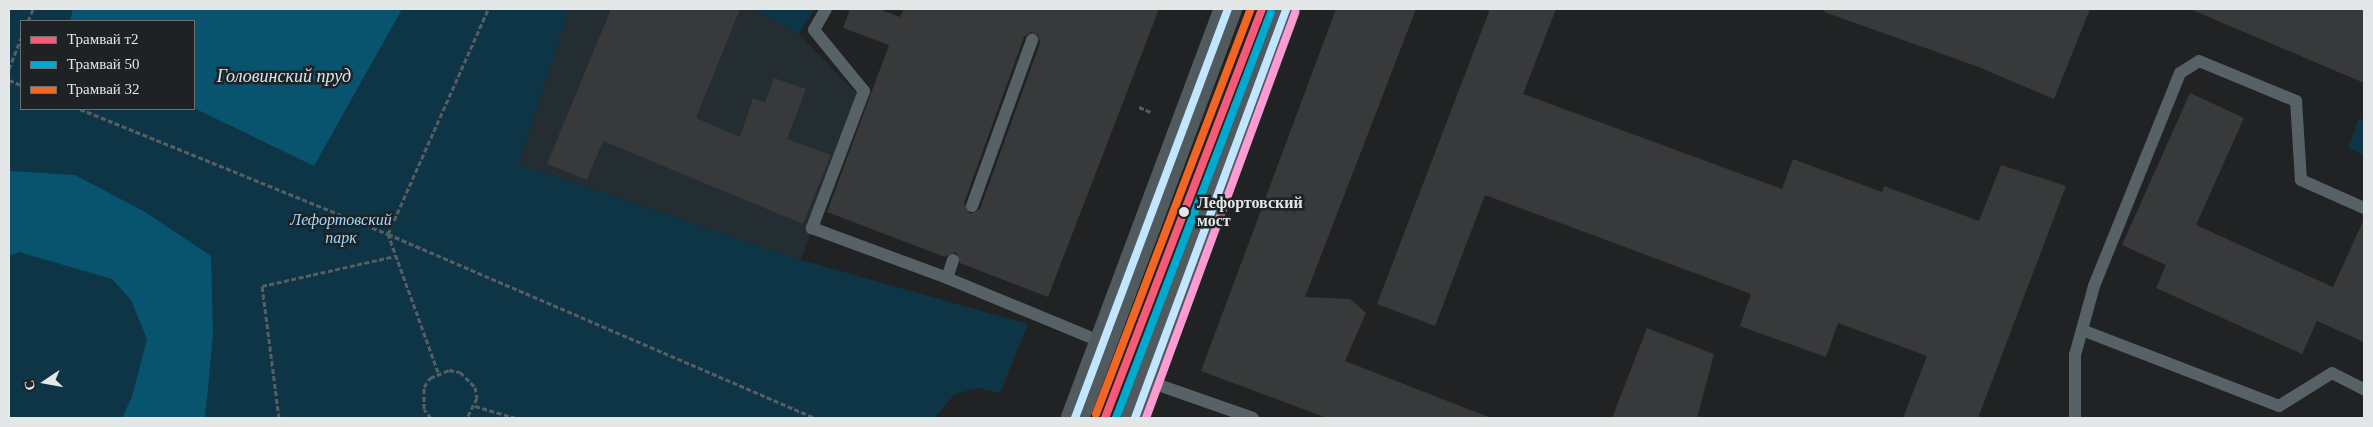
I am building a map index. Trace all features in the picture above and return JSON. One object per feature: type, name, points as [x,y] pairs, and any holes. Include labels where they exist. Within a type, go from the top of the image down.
[{"type":"main road","points":[[1075,418],[1228,9]]},
{"type":"main road","points":[[1135,418],[1150,382],[1286,9]]},
{"type":"lane","points":[[826,9],[814,30],[864,91],[812,228],[947,278],[1104,343]]},
{"type":"lane","points":[[972,206],[1032,40]]},
{"type":"lane","points":[[2075,418],[2075,355],[2094,286],[2180,73],[2199,61],[2296,101],[2301,180],[2364,208]]},
{"type":"lane","points":[[947,278],[953,260]]},
{"type":"lane","points":[[2082,330],[2278,412],[2332,373],[2364,389]]},
{"type":"lane","points":[[1150,382],[1253,418]]},
{"type":"path","points":[[438,372],[388,234],[488,9]]},
{"type":"path","points":[[9,69],[20,41]]},
{"type":"path","points":[[1139,107],[1151,112]]},
{"type":"path","points":[[82,110],[388,234],[816,418]]},
{"type":"path","points":[[279,418],[262,286],[395,256]]},
{"type":"path","points":[[431,418],[421,398],[430,378],[438,372],[449,370],[469,378],[475,387],[475,406],[467,418]]},
{"type":"path","points":[[475,406],[516,418]]},
{"type":"shaded area","points":[[569,9],[752,9],[799,34],[859,96],[801,260],[519,164]]},
{"type":"green space","name":"Лефортовский парк","points":[[9,9],[569,9],[519,164],[801,260],[1028,324],[1000,393],[978,388],[955,394],[934,418],[9,418]]},
{"type":"green space","points":[[752,9],[815,9],[799,34]]},
{"type":"green space","points":[[2359,118],[2364,120],[2364,155],[2348,148]]},
{"type":"water","name":"Головинский пруд","points":[[73,9],[402,9],[314,166],[195,108],[195,20],[70,20]]},
{"type":"water","points":[[9,171],[75,175],[145,212],[211,256],[213,335],[205,418],[122,418],[132,397],[147,339],[131,300],[112,279],[19,252],[9,256]]},
{"type":"building","points":[[611,9],[740,9],[696,118],[740,137],[753,98],[765,102],[774,78],[806,89],[787,139],[831,155],[803,224],[603,141],[587,180],[547,164]]},
{"type":"building","points":[[850,9],[878,9],[900,17],[904,9],[1159,9],[1048,297],[960,263],[956,252],[945,257],[827,212],[889,45],[843,28]],"holes":[[[1031,32],[1038,35],[1040,43],[980,209],[970,214],[964,203],[1024,37]]]},
{"type":"building","points":[[1336,9],[1416,9],[1305,297],[1350,299],[1366,313],[1345,361],[1491,418],[1327,418],[1201,371]]},
{"type":"building","points":[[1490,9],[1556,9],[1523,94],[1782,189],[1793,159],[1882,192],[1884,186],[1979,221],[2001,165],[2066,186],[1978,418],[1903,418],[1927,356],[1838,323],[1826,357],[1740,326],[1751,294],[1485,195],[1435,326],[1377,304]]},
{"type":"building","points":[[1825,9],[2090,9],[2054,99],[1976,66],[1824,12]]},
{"type":"building","points":[[2190,9],[2364,9],[2364,83]]},
{"type":"building","points":[[2190,93],[2244,118],[2196,225],[2333,287],[2364,219],[2364,342],[2317,321],[2302,354],[2156,288],[2166,265],[2122,245]]},
{"type":"building","points":[[1647,328],[1714,354],[1697,418],[1612,418]]},
{"type":"tram line","name":"32","points":[[1096,414],[1251,9]]},
{"type":"tram line","name":"т2","points":[[1105,418],[1262,9]]},
{"type":"tram line","name":"50","points":[[1116,418],[1271,13]]},
{"type":"transit line","points":[[1075,418],[1228,9]]},
{"type":"transit line","points":[[1135,418],[1286,9]]},
{"type":"transit line","points":[[1146,418],[1295,12]]},
{"type":"place","name":"Лефортовский мост","points":[[1184,212]]}]
